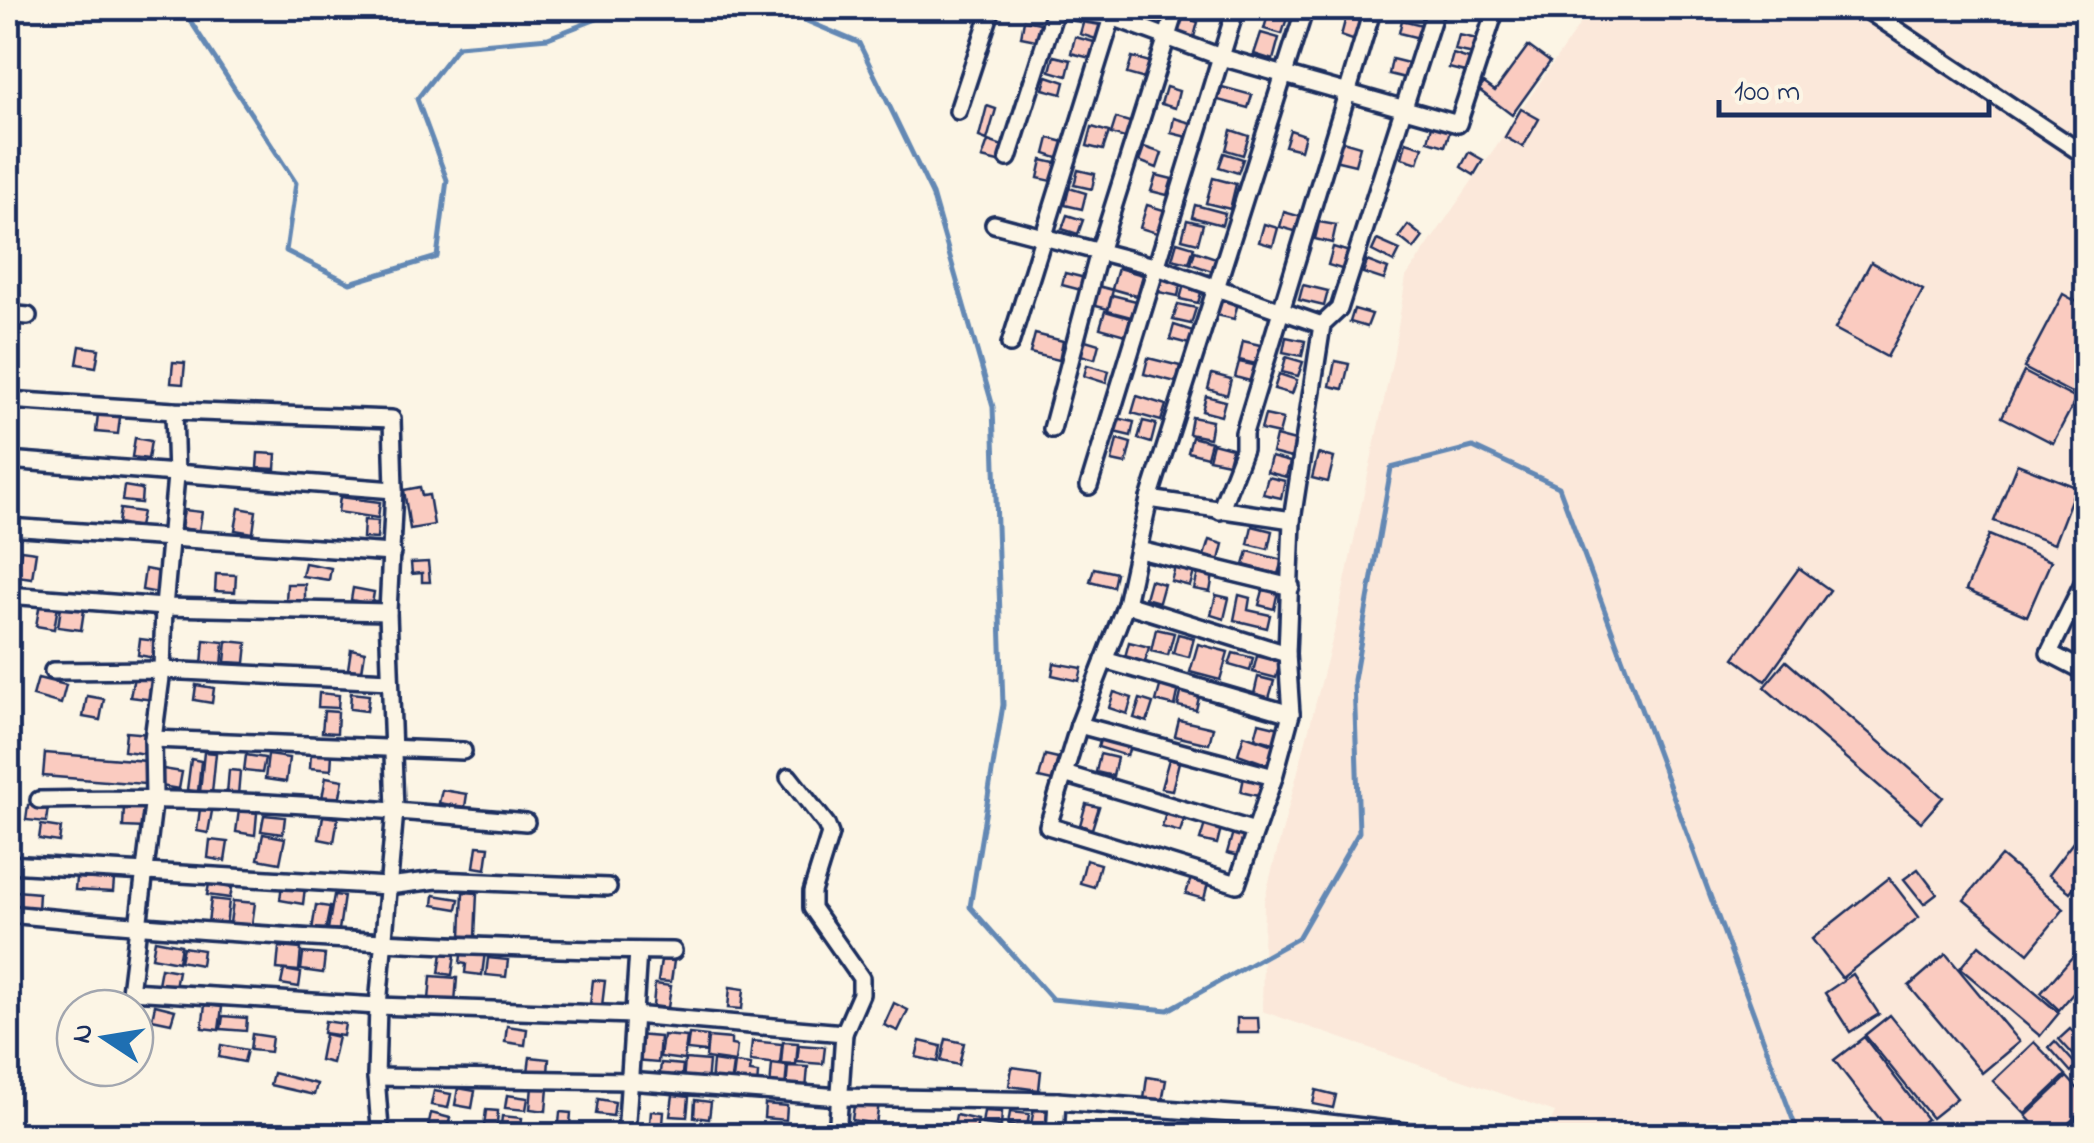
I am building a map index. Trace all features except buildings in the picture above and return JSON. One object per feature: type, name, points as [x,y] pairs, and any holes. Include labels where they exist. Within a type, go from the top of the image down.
[{"type":"street","points":[[958,111],[992,8]]},
{"type":"street","points":[[1008,158],[1055,8],[1113,12],[1167,38],[1221,57],[1458,124],[1496,8]]},
{"type":"street","points":[[1052,429],[1099,252],[1176,8]]},
{"type":"street","points":[[1089,486],[1236,8]]},
{"type":"street","points":[[1305,8],[1149,500],[1126,604],[1080,725],[1048,826],[1237,884],[1291,714],[1287,654],[1292,520],[1322,325],[1339,308],[1436,8]]},
{"type":"street","points":[[1220,512],[1244,448],[1244,434],[1373,8]]},
{"type":"street","points":[[1864,8],[2086,156]]},
{"type":"street","points":[[1010,344],[1113,12]]},
{"type":"street","points":[[994,224],[1154,266],[1322,325]]},
{"type":"street","points":[[8,314],[28,316]]},
{"type":"street","points":[[8,400],[174,411],[392,418],[394,490],[388,612],[395,810],[378,1006],[376,1077],[384,1136]]},
{"type":"street","points":[[130,988],[154,797],[153,739],[176,476],[174,411]]},
{"type":"street","points":[[8,460],[394,490]]},
{"type":"street","points":[[1149,500],[1292,520]]},
{"type":"street","points":[[8,527],[392,552]]},
{"type":"street","points":[[1139,550],[1291,587]]},
{"type":"street","points":[[2086,577],[2049,653],[2086,672]]},
{"type":"street","points":[[8,595],[164,607],[388,612]]},
{"type":"street","points":[[1126,604],[1287,654]]},
{"type":"street","points":[[1104,660],[1291,714]]},
{"type":"street","points":[[53,671],[162,670],[390,681]]},
{"type":"street","points":[[1080,725],[1274,777]]},
{"type":"street","points":[[153,739],[463,751]]},
{"type":"street","points":[[1064,774],[1256,831]]},
{"type":"street","points":[[789,777],[829,828],[812,892],[812,908],[861,978],[860,994],[844,1033],[837,1136]]},
{"type":"street","points":[[39,800],[154,797],[395,810],[526,822]]},
{"type":"street","points":[[8,864],[388,886],[437,880],[608,887]]},
{"type":"street","points":[[8,914],[384,942],[673,951]]},
{"type":"street","points":[[626,1136],[638,950]]},
{"type":"street","points":[[155,1000],[633,1014],[844,1033]]},
{"type":"street","points":[[376,1077],[628,1081],[840,1097],[1057,1102],[1286,1118],[1440,1136]]},
{"type":"street","points":[[1055,1136],[1057,1102]]},
{"type":"street","points":[[1284,1136],[1286,1118]]},
{"type":"shaded area","points":[[1591,8],[2086,8],[2086,1135],[1545,1135],[1555,1112],[1262,1011],[1264,901],[1334,633],[1393,358],[1406,277]]},
{"type":"waterway","points":[[182,8],[296,183],[286,251],[350,283],[437,257],[447,180],[417,99],[458,46],[548,38],[625,8]]},
{"type":"waterway","points":[[776,8],[859,43],[932,194],[993,407],[1003,705],[970,907],[1052,999],[1168,1010],[1298,938],[1359,832],[1354,680],[1391,468],[1473,447],[1559,487],[1799,1136]]}]
